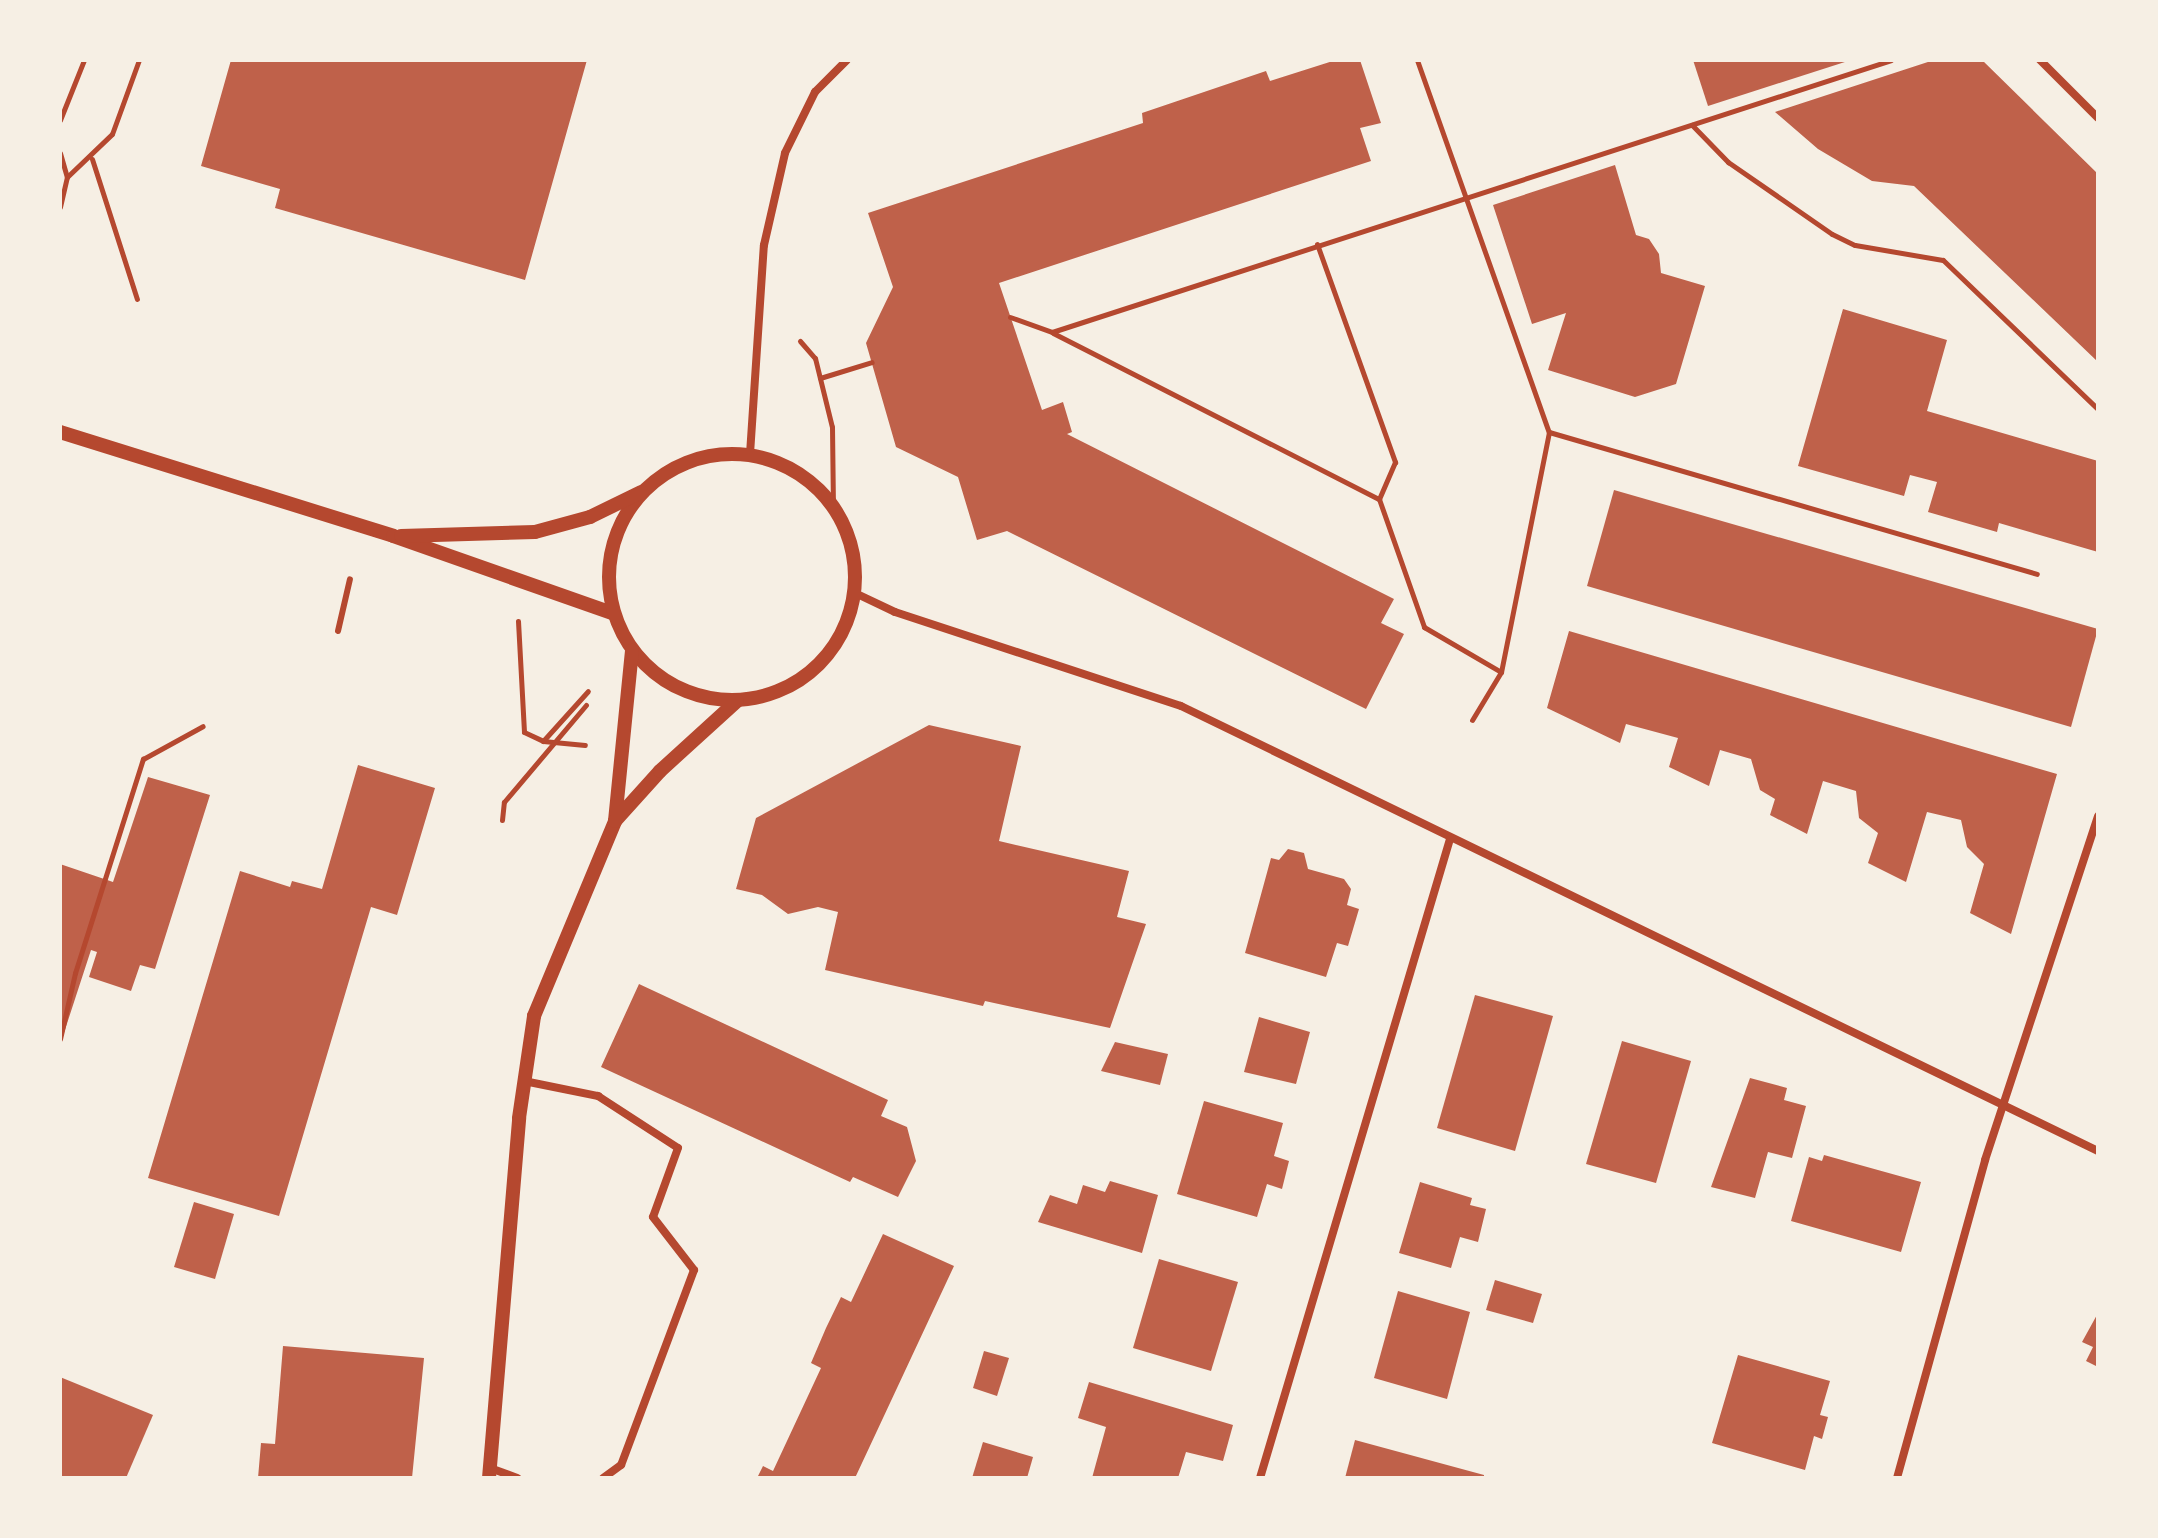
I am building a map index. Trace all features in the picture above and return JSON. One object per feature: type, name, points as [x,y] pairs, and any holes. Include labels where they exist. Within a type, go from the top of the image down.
[{"type":"street","points":[[750,454],[764,245],[785,153],[815,92],[847,60]]},
{"type":"street","points":[[2040,60],[2098,118]]},
{"type":"street","points":[[60,432],[393,536],[515,583],[614,614]]},
{"type":"street","points":[[393,536],[535,532],[590,517],[642,492],[692,460],[750,454],[782,463],[810,481],[833,506],[848,532],[855,593],[846,627],[811,672],[771,695],[737,701],[697,696],[661,678],[632,651],[614,614],[608,581],[611,549],[623,518],[642,492]]},
{"type":"street","points":[[855,593],[895,612],[1181,706],[2098,1151]]},
{"type":"street","points":[[517,1478],[489,1473],[524,1081],[534,1016],[615,821],[632,651]]},
{"type":"street","points":[[615,821],[660,771],[737,701]]},
{"type":"street","points":[[1897,1478],[2004,1105],[2098,816]]},
{"type":"street","points":[[1260,1478],[1450,839]]},
{"type":"street","points":[[524,1081],[598,1096],[678,1148],[653,1217],[694,1270],[621,1465],[603,1478]]},
{"type":"lane","points":[[338,631],[350,579]]},
{"type":"path","points":[[60,120],[84,60]]},
{"type":"path","points":[[67,177],[92,158],[112,134],[139,60]]},
{"type":"path","points":[[1417,60],[1549,432],[1501,672],[1472,720]]},
{"type":"path","points":[[1052,332],[1463,195],[1891,60]]},
{"type":"path","points":[[1692,125],[1738,170],[1832,234],[1855,245],[1943,260],[2098,409]]},
{"type":"path","points":[[60,153],[67,177],[60,207]]},
{"type":"path","points":[[92,158],[137,299]]},
{"type":"path","points":[[1317,244],[1395,462],[1379,499],[1424,627],[1501,672]]},
{"type":"path","points":[[1010,317],[1052,332],[1379,499]]},
{"type":"path","points":[[800,341],[810,348],[832,427],[833,506]]},
{"type":"path","points":[[820,378],[872,362]]},
{"type":"path","points":[[1549,432],[2037,574]]},
{"type":"path","points":[[515,583],[524,732]]},
{"type":"path","points":[[502,820],[504,802],[599,690]]},
{"type":"path","points":[[60,1039],[75,973],[143,759],[203,726]]},
{"type":"building","points":[[231,60],[587,60],[525,280],[275,208],[280,189],[201,166]]},
{"type":"building","points":[[1336,60],[1360,60],[1381,123],[1360,128],[1371,161],[999,283],[1042,410],[1063,402],[1072,432],[1067,434],[1394,599],[1381,623],[1404,634],[1366,709],[1007,531],[977,540],[958,477],[896,447],[866,343],[893,287],[868,213],[1143,123],[1142,113],[1266,71],[1270,81]]},
{"type":"building","points":[[1693,60],[1848,60],[1848,61],[1708,106]]},
{"type":"building","points":[[1934,60],[1982,60],[2098,174],[2098,362],[1914,186],[1872,181],[1818,149],[1775,112]]},
{"type":"building","points":[[1615,165],[1636,235],[1649,239],[1659,254],[1661,273],[1705,286],[1676,384],[1635,397],[1548,370],[1566,313],[1532,324],[1493,205]]},
{"type":"building","points":[[1843,309],[1947,340],[1927,411],[2098,461],[2098,552],[1999,523],[1997,532],[1928,512],[1937,482],[1910,475],[1904,496],[1798,466]]},
{"type":"building","points":[[1614,490],[2098,629],[2071,727],[1587,586]]},
{"type":"building","points":[[1569,631],[2057,774],[2011,934],[1970,913],[1984,864],[1967,847],[1961,820],[1927,812],[1906,882],[1868,863],[1878,833],[1859,818],[1856,791],[1823,781],[1807,834],[1770,815],[1775,799],[1760,790],[1751,759],[1720,750],[1709,786],[1669,767],[1678,738],[1626,724],[1620,743],[1547,708]]},
{"type":"building","points":[[929,725],[1021,746],[999,841],[1129,871],[1117,917],[1146,924],[1110,1028],[985,1001],[983,1006],[825,970],[838,912],[818,907],[788,914],[762,895],[736,889],[756,818]]},
{"type":"building","points":[[358,765],[435,788],[397,915],[371,907],[279,1216],[148,1178],[240,871],[290,887],[292,881],[322,889]]},
{"type":"building","points":[[148,777],[210,795],[155,969],[140,965],[131,991],[89,977],[97,952],[91,950],[60,1045],[60,864],[113,882]]},
{"type":"building","points":[[1288,849],[1304,853],[1308,869],[1344,879],[1351,889],[1347,905],[1359,909],[1348,946],[1337,943],[1326,977],[1245,953],[1271,858],[1279,860]]},
{"type":"building","points":[[639,984],[888,1100],[881,1116],[907,1127],[916,1161],[898,1197],[853,1177],[850,1182],[601,1067]]},
{"type":"building","points":[[1475,995],[1553,1016],[1515,1151],[1437,1128]]},
{"type":"building","points":[[1259,1017],[1310,1032],[1296,1084],[1244,1072]]},
{"type":"building","points":[[1622,1041],[1691,1061],[1656,1183],[1586,1164]]},
{"type":"building","points":[[1115,1042],[1168,1054],[1160,1085],[1101,1071]]},
{"type":"building","points":[[1750,1078],[1787,1088],[1784,1100],[1806,1106],[1792,1158],[1768,1152],[1755,1198],[1711,1187]]},
{"type":"building","points":[[1204,1101],[1283,1123],[1274,1156],[1289,1161],[1282,1189],[1267,1184],[1257,1217],[1177,1194]]},
{"type":"building","points":[[1824,1155],[1921,1182],[1901,1252],[1791,1221],[1809,1157],[1822,1161]]},
{"type":"building","points":[[1110,1181],[1158,1195],[1142,1253],[1038,1222],[1050,1195],[1077,1204],[1083,1185],[1105,1192]]},
{"type":"building","points":[[1420,1182],[1472,1198],[1470,1205],[1486,1209],[1478,1242],[1460,1237],[1451,1268],[1399,1253]]},
{"type":"building","points":[[194,1202],[234,1214],[215,1279],[174,1267]]},
{"type":"building","points":[[883,1234],[954,1266],[855,1478],[757,1478],[763,1466],[773,1471],[821,1368],[811,1363],[826,1328],[841,1297],[851,1302]]},
{"type":"building","points":[[1159,1259],[1238,1282],[1211,1371],[1133,1348]]},
{"type":"building","points":[[1495,1280],[1542,1294],[1533,1323],[1486,1310]]},
{"type":"building","points":[[1398,1291],[1470,1312],[1447,1399],[1374,1378]]},
{"type":"building","points":[[2098,1313],[2098,1367],[2086,1361],[2093,1347],[2082,1342]]},
{"type":"building","points":[[283,1346],[424,1358],[412,1478],[258,1478],[261,1443],[275,1444]]},
{"type":"building","points":[[984,1351],[1009,1358],[997,1396],[973,1388]]},
{"type":"building","points":[[1738,1355],[1830,1381],[1820,1415],[1828,1417],[1822,1439],[1814,1436],[1805,1470],[1712,1443]]},
{"type":"building","points":[[60,1377],[153,1415],[126,1478],[60,1478]]},
{"type":"building","points":[[1089,1382],[1233,1425],[1223,1461],[1186,1452],[1178,1478],[1092,1478],[1106,1427],[1078,1418]]},
{"type":"building","points":[[1355,1440],[1484,1475],[1484,1478],[1345,1478]]},
{"type":"building","points":[[983,1442],[1033,1457],[1027,1478],[972,1478]]}]
